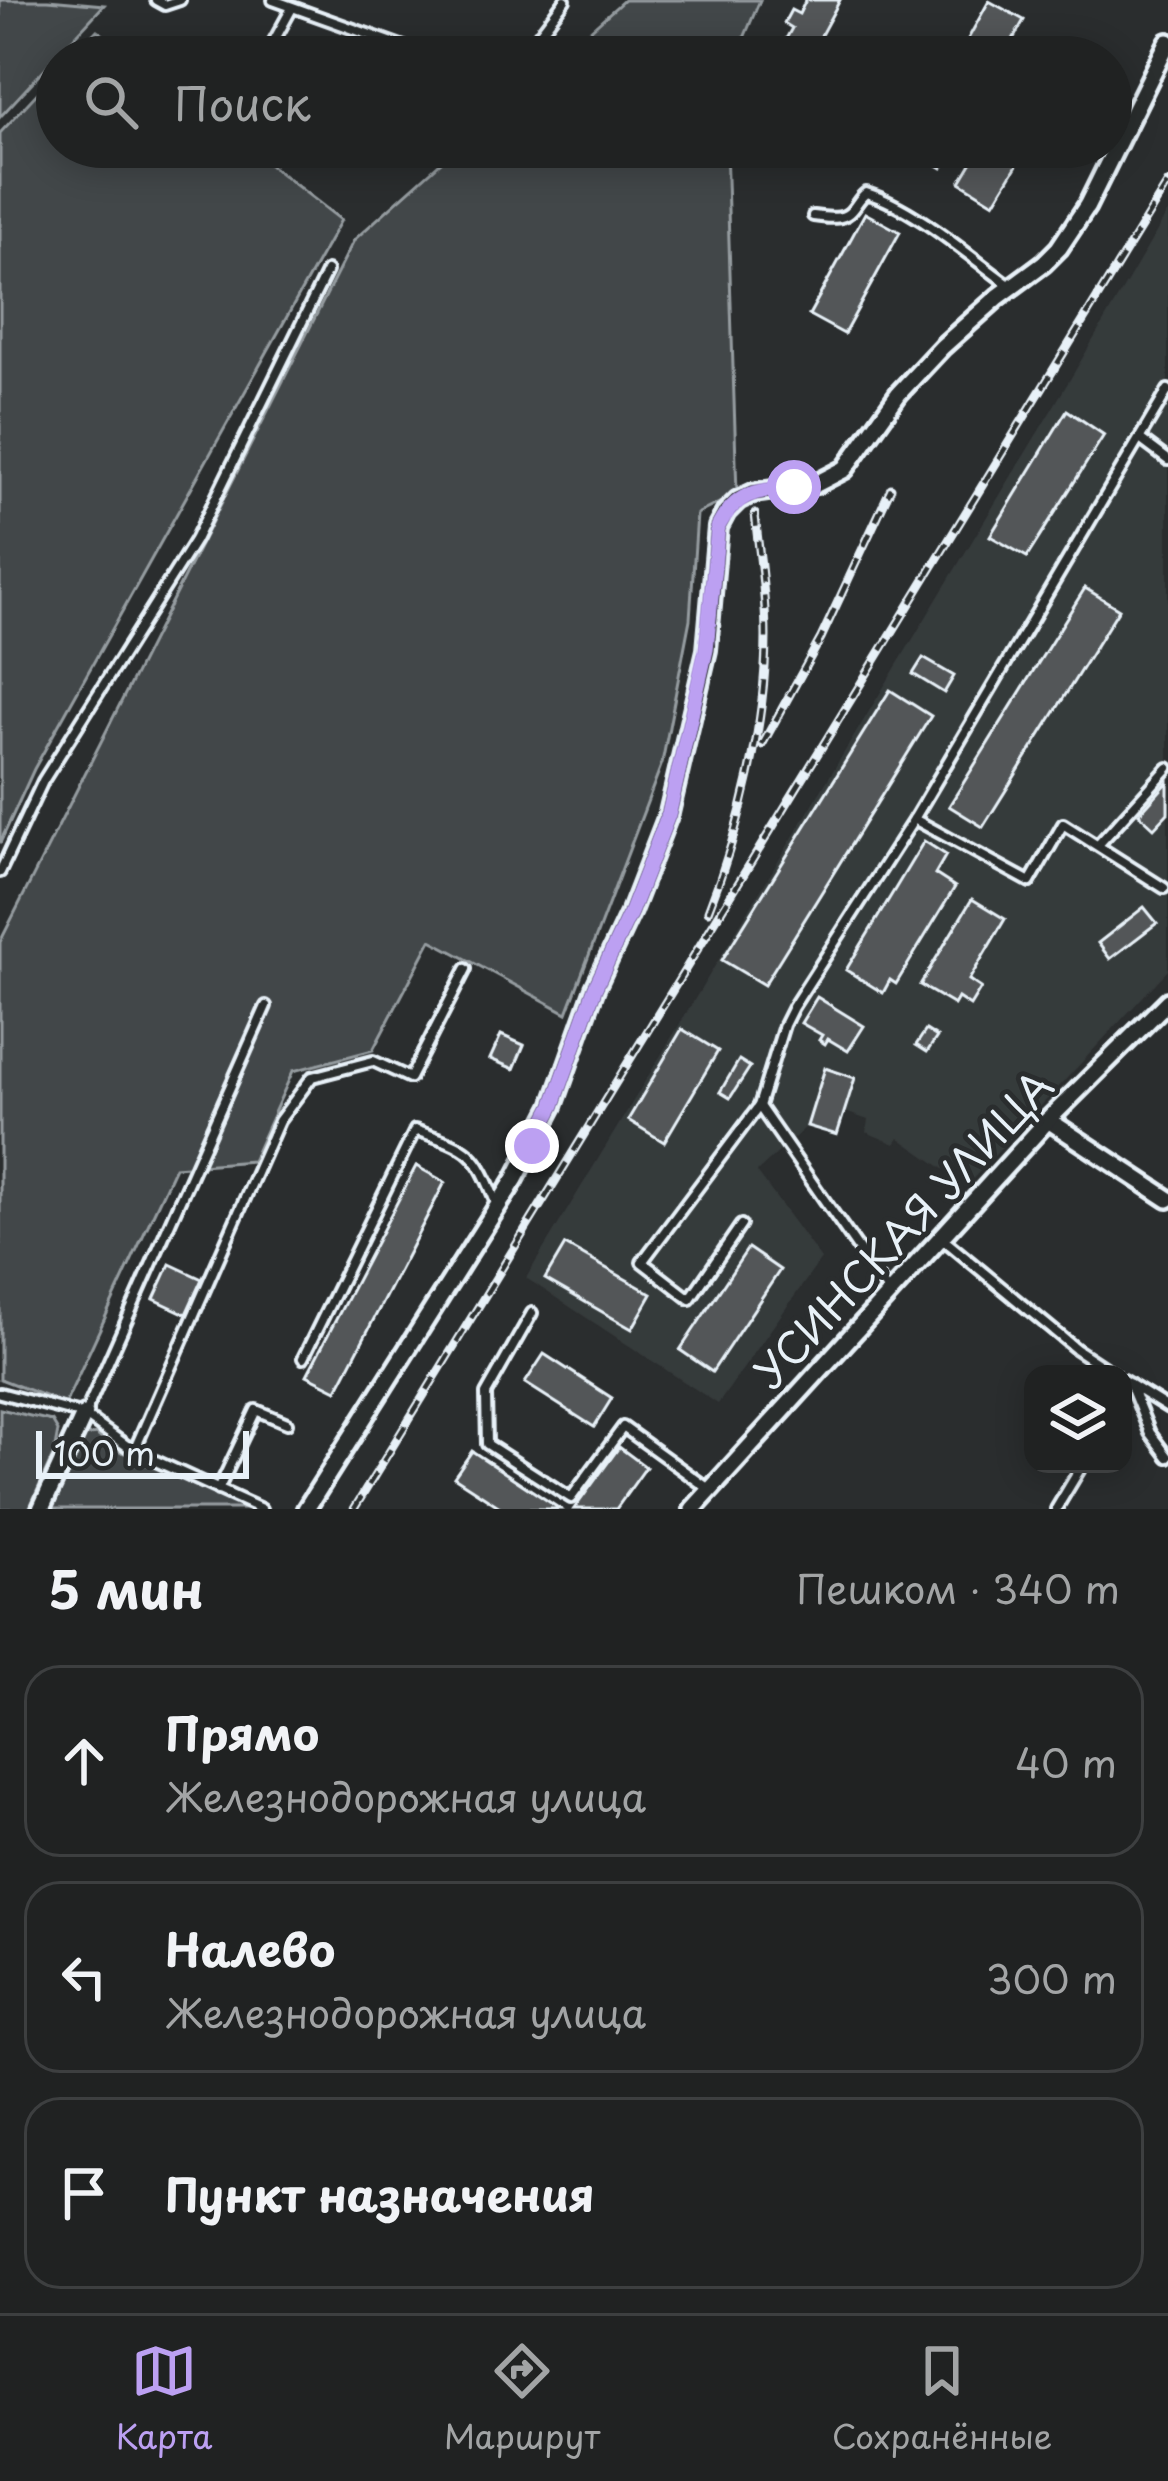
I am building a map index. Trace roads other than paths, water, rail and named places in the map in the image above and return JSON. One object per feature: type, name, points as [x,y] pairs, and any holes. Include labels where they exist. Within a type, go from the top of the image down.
[{"type":"street","points":[[1132,112],[1168,42]]},
{"type":"street","points":[[305,1509],[515,1179],[553,1106],[595,988],[669,813],[706,650],[718,527],[726,512],[753,493],[816,484],[844,469],[920,370],[965,326],[1044,263],[1072,230],[1104,168]]},
{"type":"street","name":"УСИНСКАЯ УЛИЦА","points":[[693,1509],[1048,1120],[1168,1001]]},
{"type":"street","points":[[1048,1120],[1168,1198]]},
{"type":"street","points":[[41,1509],[84,1415]]},
{"type":"lane","points":[[156,0],[166,5],[180,0]]},
{"type":"lane","points":[[273,0],[372,36]]},
{"type":"lane","points":[[538,36],[565,0]]},
{"type":"lane","points":[[277,36],[292,8]]},
{"type":"lane","points":[[813,217],[842,217],[861,196],[875,196],[1012,287]]},
{"type":"lane","points":[[0,872],[43,781],[195,540],[327,272]]},
{"type":"lane","points":[[741,1226],[690,1300],[642,1262],[759,1106],[793,1007],[914,819],[1168,390]]},
{"type":"lane","points":[[1140,439],[1168,460]]},
{"type":"lane","points":[[1098,845],[1168,768]]},
{"type":"lane","points":[[914,819],[1030,882],[1063,824],[1164,888]]},
{"type":"lane","points":[[134,1451],[279,1121],[312,1077],[373,1061],[410,1078],[466,969]]},
{"type":"lane","points":[[84,1415],[266,1006]]},
{"type":"lane","points":[[759,1106],[890,1294]]},
{"type":"lane","points":[[303,1358],[415,1130],[473,1154],[497,1206]]},
{"type":"lane","points":[[943,1239],[1100,1365]]},
{"type":"lane","points":[[532,1313],[486,1394],[487,1444],[571,1498],[623,1427],[709,1489]]},
{"type":"lane","points":[[1132,1386],[1168,1408]]},
{"type":"lane","points":[[0,1393],[84,1415],[134,1451],[261,1509]]},
{"type":"lane","points":[[1132,1395],[1168,1457]]},
{"type":"lane","points":[[218,1490],[256,1410],[286,1424]]},
{"type":"lane","points":[[1056,1509],[1078,1473]]},
{"type":"railway","points":[[354,1509],[1168,183]]},
{"type":"railway","points":[[762,745],[821,638],[891,488]]},
{"type":"railway","points":[[708,911],[740,811],[761,704],[766,621],[755,514]]}]
